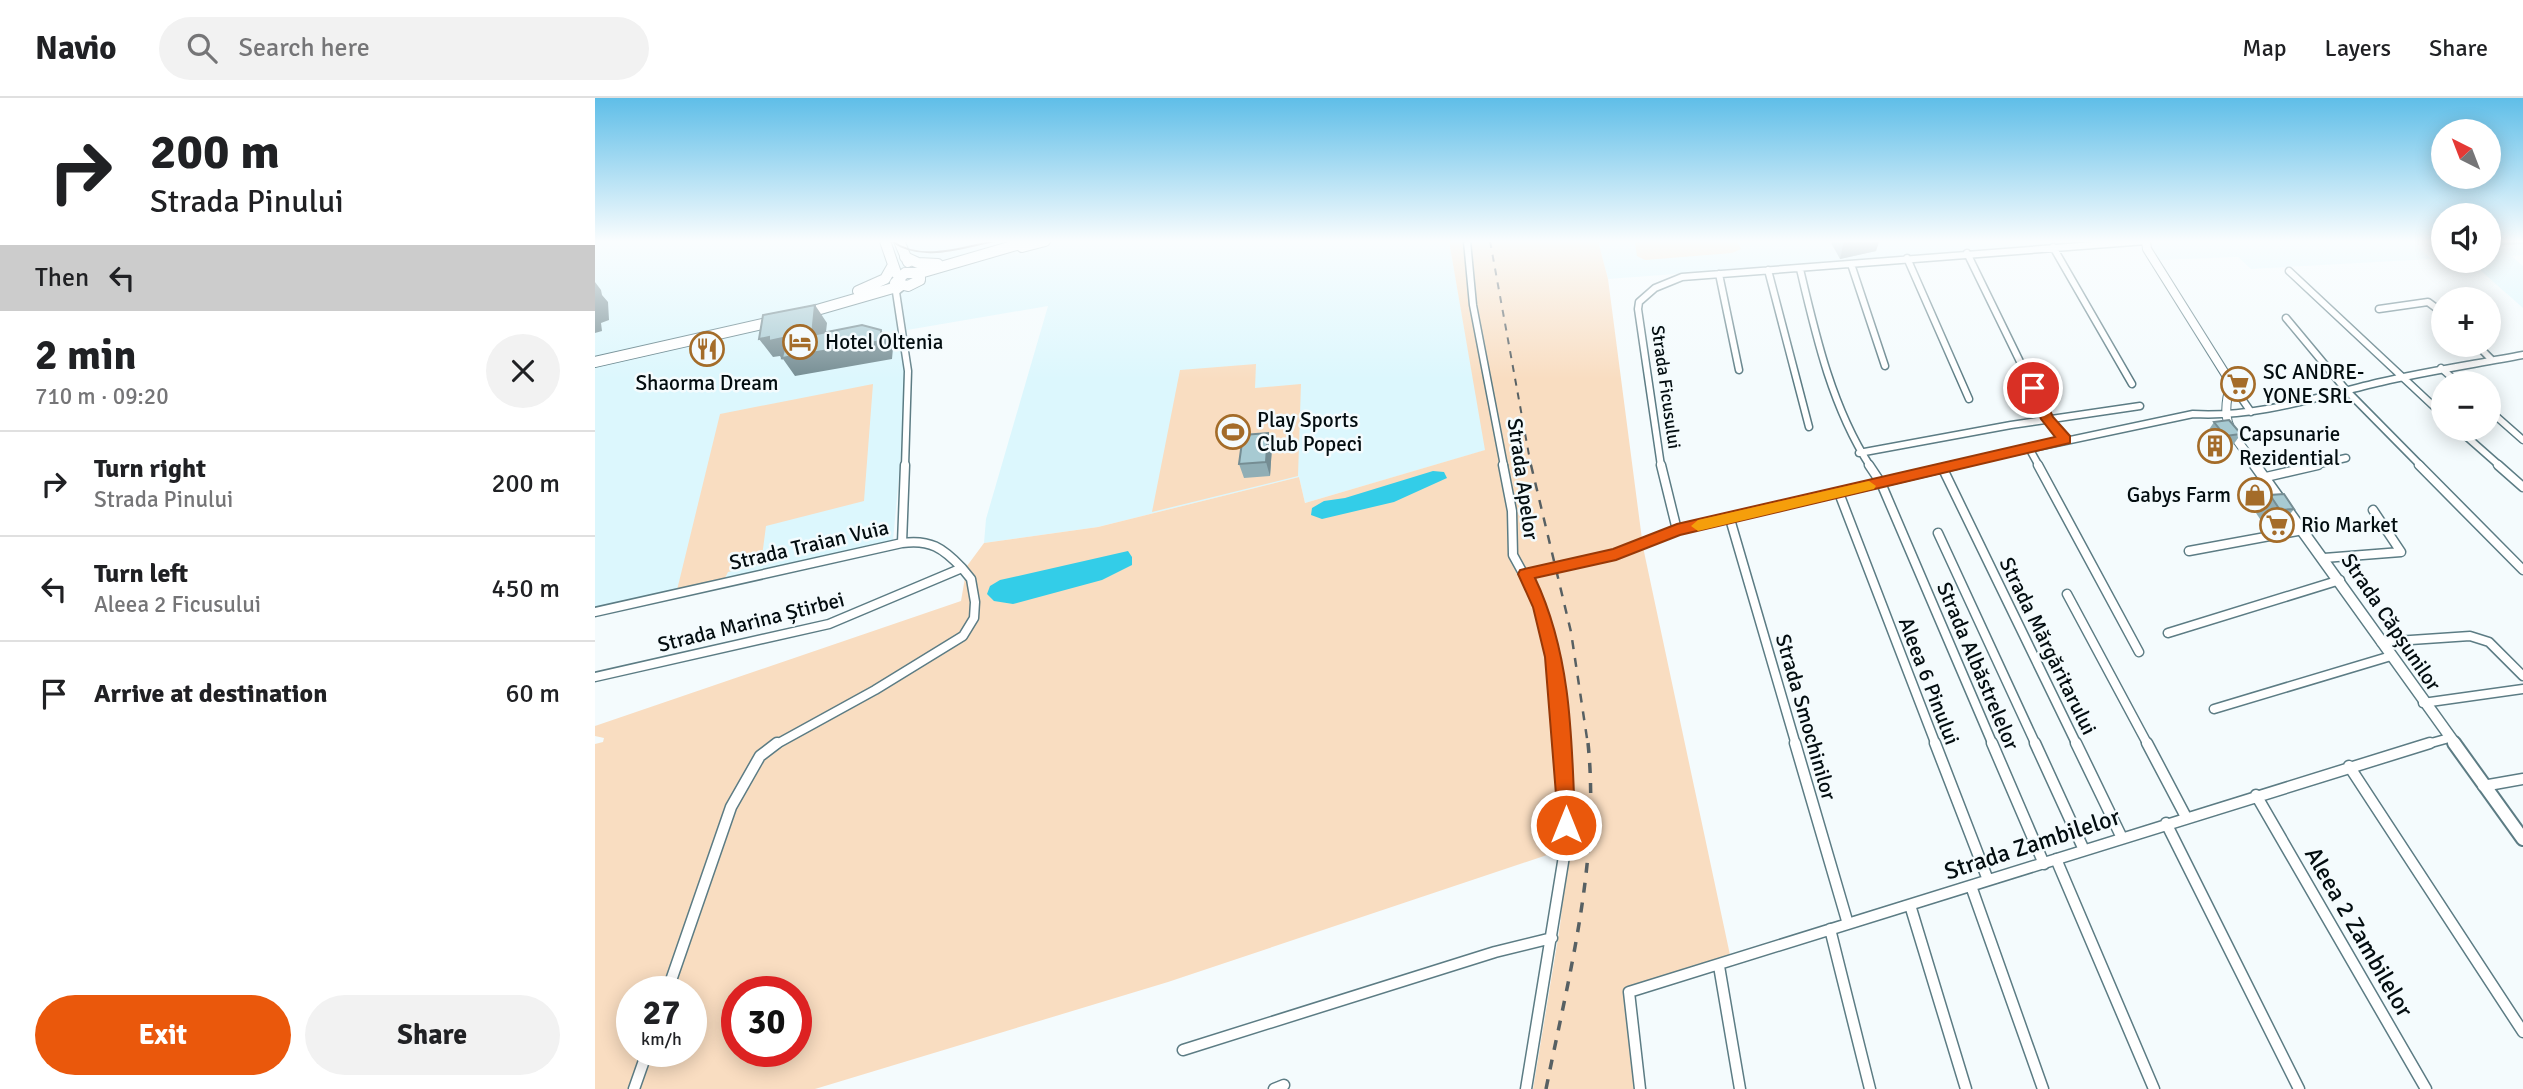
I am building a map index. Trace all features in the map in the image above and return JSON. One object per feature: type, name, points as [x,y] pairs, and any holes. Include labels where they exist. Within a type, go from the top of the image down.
[{"type":"main road","points":[[848,295],[866,287]]},
{"type":"main road","points":[[797,310],[878,287]]},
{"type":"main road","points":[[595,360],[769,323],[882,287]]},
{"type":"main road","points":[[595,360],[785,313]]},
{"type":"street","name":"Strada Traian Vuia","points":[[595,612],[902,543],[908,371],[897,287]]},
{"type":"street","name":"Strada Apelor","points":[[1471,287],[1474,314],[1509,486],[1514,529],[1513,555],[1515,563],[1526,574],[1541,607],[1554,657],[1563,734],[1567,801],[1565,850],[1526,1089]]},
{"type":"street","name":"Strada Ficusului","points":[[1660,287],[1639,302],[1661,467],[1677,530]]},
{"type":"street","points":[[1722,287],[1739,370]]},
{"type":"street","points":[[1773,287],[1809,427]]},
{"type":"street","name":"Strada Albăstrelelor","points":[[1804,287],[1814,331],[1845,422],[1859,453],[1881,483],[2044,864]]},
{"type":"street","points":[[1859,287],[1885,366]]},
{"type":"street","points":[[1920,287],[1969,399]]},
{"type":"street","points":[[1984,287],[2047,419],[2065,439]]},
{"type":"street","points":[[2076,287],[2132,384]]},
{"type":"street","points":[[2171,287],[2251,412]]},
{"type":"street","points":[[2306,287],[2431,404]]},
{"type":"street","points":[[2379,309],[2428,302],[2431,304]]},
{"type":"street","points":[[2286,318],[2346,390],[2523,570]]},
{"type":"street","points":[[1526,574],[1616,554],[1677,530],[2065,439],[2193,414],[2225,416],[2251,412],[2441,368],[2523,355]]},
{"type":"street","points":[[2489,357],[2492,360]]},
{"type":"street","points":[[2441,368],[2444,371]]},
{"type":"street","points":[[2225,416],[2224,406],[2231,383]]},
{"type":"street","points":[[1859,453],[2047,419],[2140,406]]},
{"type":"street","name":"Strada Căpșunilor","points":[[2225,416],[2228,426],[2340,580],[2423,703],[2523,839]]},
{"type":"street","points":[[2501,421],[2523,440]]},
{"type":"street","points":[[2471,441],[2523,487]]},
{"type":"street","points":[[2028,448],[2139,652]]},
{"type":"street","points":[[2266,477],[2346,458]]},
{"type":"street","name":"Strada Mărgăritarului","points":[[1943,469],[2122,838]]},
{"type":"street","name":"Aleea 6 Pinului","points":[[1839,493],[1988,880]]},
{"type":"street","points":[[2324,558],[2401,552],[2373,510]]},
{"type":"street","name":"Strada Smochinilor","points":[[1730,519],[1848,924]]},
{"type":"street","points":[[2189,551],[2303,530]]},
{"type":"street","points":[[1938,533],[2084,850]]},
{"type":"street","points":[[673,976],[731,807],[760,757],[783,739],[876,690],[963,636],[974,618],[975,602],[971,579],[962,568],[935,542],[924,540],[902,543]]},
{"type":"street","name":"Strada Marina Știrbei","points":[[595,677],[829,624],[962,568]]},
{"type":"street","points":[[2168,634],[2340,580]]},
{"type":"street","points":[[2067,594],[2186,817]]},
{"type":"street","points":[[2381,642],[2470,636],[2489,642],[2523,677]]},
{"type":"street","points":[[2214,709],[2391,656]]},
{"type":"street","points":[[2423,703],[2523,689]]},
{"type":"street","name":"Strada Zambilelor","points":[[1640,1089],[1629,992],[2044,864],[2349,766],[2449,738]]},
{"type":"street","points":[[2349,766],[2523,1032]]},
{"type":"street","points":[[2483,786],[2523,779]]},
{"type":"street","name":"Aleea 2 Zambilelor","points":[[2256,795],[2426,1089]]},
{"type":"street","points":[[2166,824],[2299,1089]]},
{"type":"street","points":[[2056,859],[2154,1089]]},
{"type":"street","points":[[1971,886],[2043,1089]]},
{"type":"street","points":[[1910,905],[1966,1089]]},
{"type":"street","points":[[1830,929],[1870,1089]]},
{"type":"street","points":[[1183,1050],[1495,952],[1552,938]]},
{"type":"street","points":[[1719,966],[1740,1089]]},
{"type":"street","points":[[634,1089],[642,1067]]},
{"type":"shaded area","points":[[595,287],[1457,287],[1486,450],[1305,503],[1299,477],[1098,527],[984,543],[986,519],[1048,306],[907,330],[907,387],[893,541],[595,608]]},
{"type":"shaded area","points":[[1457,287],[1609,287],[1643,547],[1730,955],[1627,999],[1639,1089],[1533,1089],[1560,926],[1568,848],[1168,982],[815,1089],[595,1089],[595,744],[603,742],[604,738],[595,736],[595,726],[961,601],[967,566],[984,543],[1098,527],[1299,477],[1305,503],[1485,450]]},
{"type":"shaded area","points":[[2501,287],[2523,287],[2523,308],[2501,288]]},
{"type":"shaded area","name":"Play Sports Club Popeci","points":[[1256,364],[1255,388],[1301,384],[1298,476],[1152,512],[1180,370]]},
{"type":"shaded area","points":[[873,384],[864,501],[766,526],[761,564],[728,572],[725,578],[677,590],[720,414]]},
{"type":"water","points":[[1433,471],[1444,472],[1447,478],[1394,502],[1322,519],[1311,515],[1312,508],[1324,501],[1345,498]]},
{"type":"water","points":[[1128,551],[1132,557],[1132,565],[1102,580],[1013,604],[994,601],[987,594],[990,586],[1000,580]]},
{"type":"building","points":[[815,305],[812,335],[862,325],[881,330],[881,341],[782,358],[787,337],[769,341],[769,337],[759,339],[763,315]]},
{"type":"building","points":[[2229,420],[2241,434],[2225,436],[2214,422]]},
{"type":"building","points":[[1268,433],[1266,462],[1239,464],[1243,435]]},
{"type":"building","points":[[2284,494],[2294,509],[2280,510],[2270,495]]},
{"type":"railway","points":[[1498,287],[1531,466]]},
{"type":"railway","points":[[1531,465],[1571,632],[1588,745]]},
{"type":"railway","points":[[1546,1089],[1573,960],[1586,874],[1591,787],[1588,743]]},
{"type":"slow traffic","points":[[1698,526],[1869,486]]},
{"type":"place","name":"Hotel Oltenia","points":[[800,342]]},
{"type":"place","name":"Shaorma Dream","points":[[707,349]]},
{"type":"place","name":"SC ANDRE- YONE SRL","points":[[2238,384]]},
{"type":"place","name":"Play Sports Club Popeci","points":[[1233,432]]},
{"type":"place","name":"Capsunarie Rezidential","points":[[2215,446]]},
{"type":"place","name":"Gabys Farm","points":[[2255,495]]},
{"type":"place","name":"Rio Market","points":[[2277,525]]},
{"type":"route","points":[[1566,825],[1563,734],[1554,657],[1541,607],[1526,574],[1616,554],[1656,536],[1677,530],[2065,439],[2047,419],[2033,388]]}]
